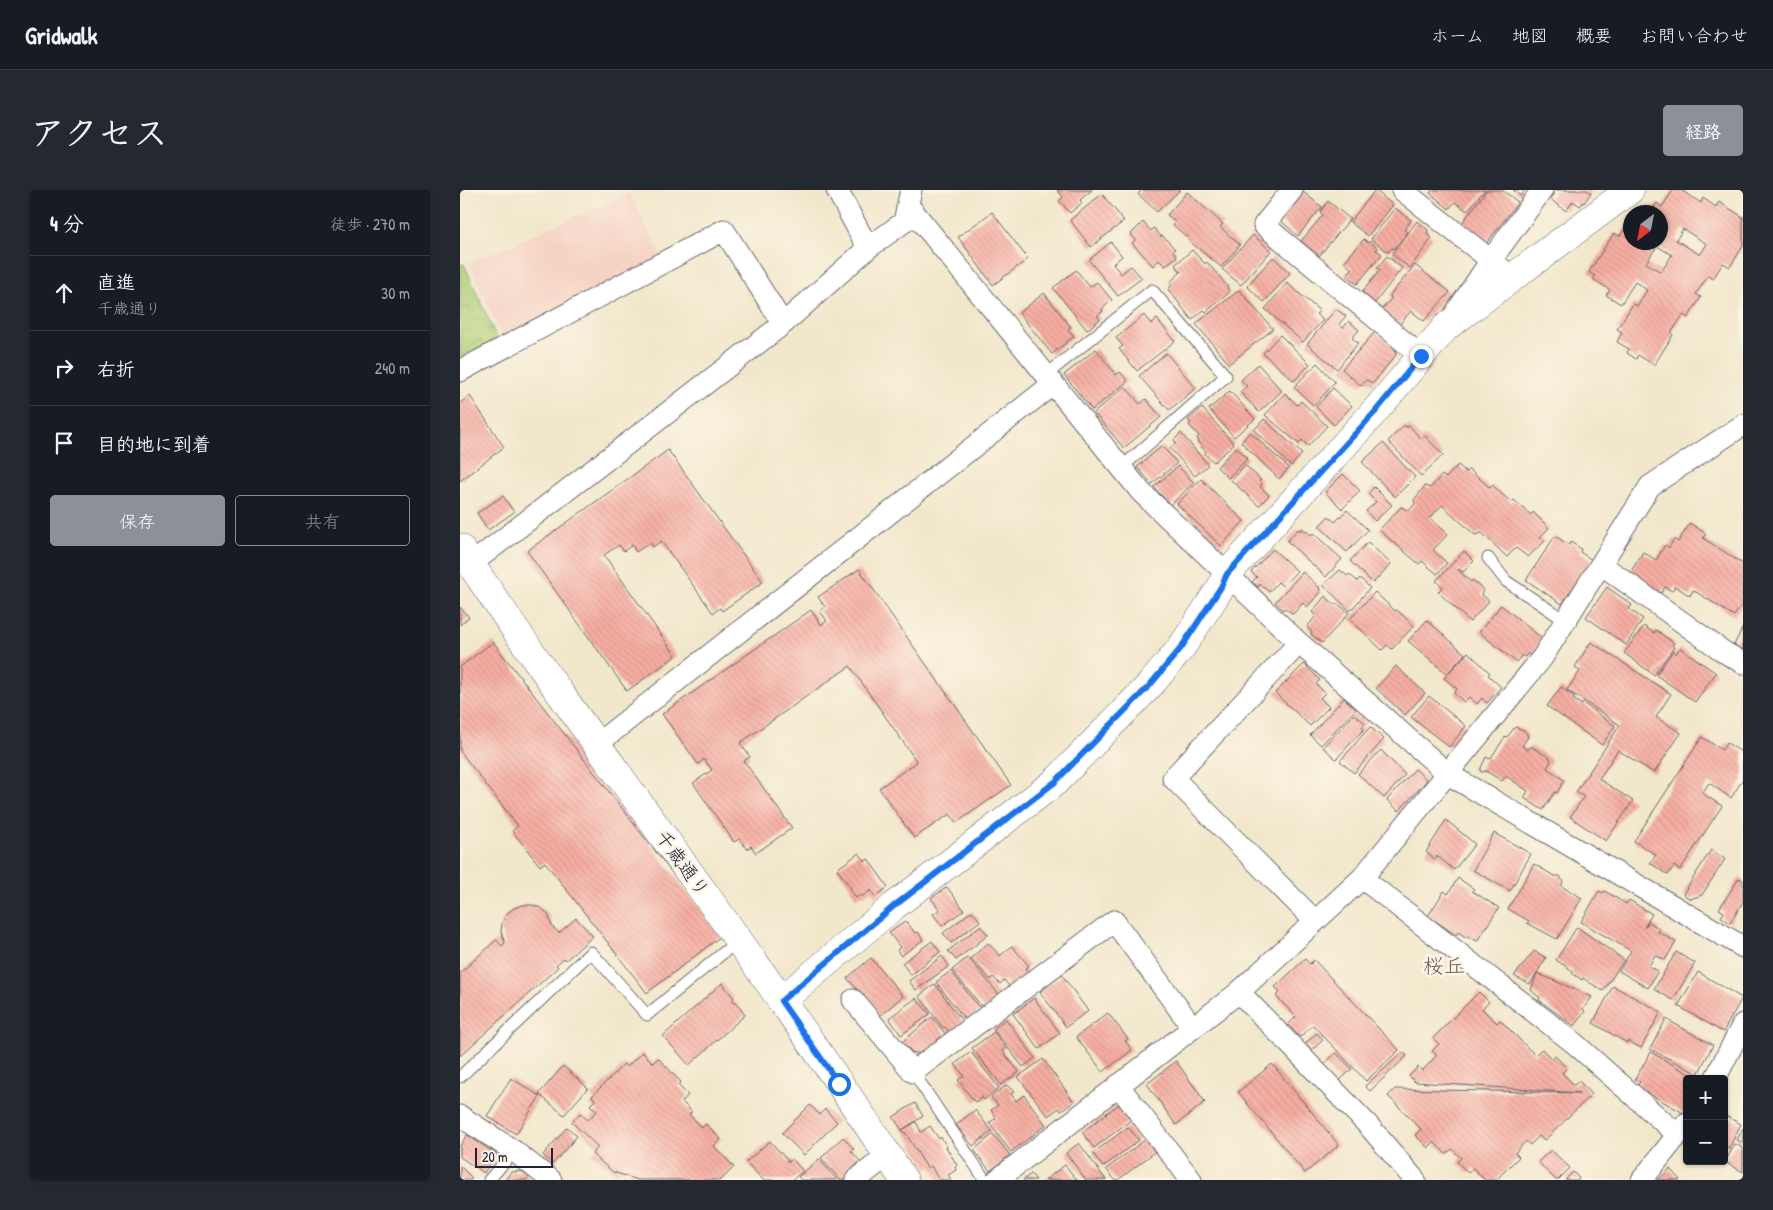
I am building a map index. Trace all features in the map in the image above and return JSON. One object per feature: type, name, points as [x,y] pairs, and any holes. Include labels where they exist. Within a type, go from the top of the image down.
[{"type":"street","points":[[837,190],[868,248]]},
{"type":"street","points":[[1292,190],[1264,225],[1421,356]]},
{"type":"street","points":[[1402,190],[1512,277]]},
{"type":"street","points":[[781,1001],[894,906],[1055,782],[1150,685],[1181,648],[1221,587],[1227,574],[1375,412],[1446,327],[1491,260],[1542,190]]},
{"type":"street","points":[[1446,327],[1630,190]]},
{"type":"street","points":[[465,556],[783,324],[868,248],[904,222],[909,197]]},
{"type":"street","points":[[909,197],[1049,380],[1141,492],[1299,643],[1448,774],[1743,947]]},
{"type":"street","points":[[460,372],[724,230],[783,324]]},
{"type":"street","points":[[597,744],[1049,380]]},
{"type":"street","points":[[997,1180],[1239,992],[1362,878],[1542,658],[1650,486],[1743,425]]},
{"type":"street","name":"千歳通り","points":[[465,556],[597,744],[739,940],[904,1180]]},
{"type":"street","points":[[1602,565],[1743,664]]},
{"type":"street","points":[[1299,643],[1173,778],[1315,921]]},
{"type":"street","points":[[1362,878],[1682,1129],[1642,1180]]},
{"type":"street","points":[[853,1000],[913,1072],[1114,921],[1193,1028]]},
{"type":"street","points":[[1239,992],[1368,1126],[1415,1180]]},
{"type":"street","points":[[1717,1075],[1743,1024]]},
{"type":"street","points":[[1118,1085],[1191,1180]]},
{"type":"street","points":[[460,1116],[514,1151],[551,1180]]},
{"type":"street","points":[[856,1180],[888,1155]]},
{"type":"lane","points":[[1049,380],[1152,290],[1226,376],[1121,468]]},
{"type":"lane","points":[[1488,558],[1506,581],[1566,621]]},
{"type":"lane","points":[[460,1077],[591,952],[647,1015],[739,940]]},
{"type":"lane","points":[[913,1072],[985,1180]]},
{"type":"lane","points":[[489,1180],[514,1151]]},
{"type":"shaded area","points":[[629,193],[662,257],[504,342],[469,263]]},
{"type":"green space","points":[[464,264],[499,343],[460,365],[460,265]]},
{"type":"building","points":[[1057,190],[1092,190],[1080,200],[1082,203],[1070,213],[1059,201],[1063,197]]},
{"type":"building","points":[[1142,190],[1180,190],[1157,212],[1138,194]]},
{"type":"building","points":[[1375,190],[1393,205],[1368,236],[1350,222]]},
{"type":"building","points":[[1432,190],[1485,190],[1467,211],[1455,202],[1449,209],[1430,193]]},
{"type":"building","points":[[1487,190],[1502,190],[1518,202],[1486,244],[1461,224]]},
{"type":"building","points":[[1513,190],[1525,190],[1521,196]]},
{"type":"building","points":[[1556,190],[1587,190],[1591,193],[1580,206],[1573,201],[1566,211],[1550,199]]},
{"type":"building","points":[[1673,190],[1681,190],[1701,203],[1703,198],[1716,207],[1719,202],[1743,217],[1743,246],[1730,267],[1723,263],[1713,279],[1708,276],[1696,294],[1701,297],[1688,318],[1683,315],[1654,365],[1638,355],[1636,359],[1627,353],[1629,349],[1617,342],[1622,332],[1617,329],[1633,304],[1637,306],[1647,290],[1635,282],[1621,304],[1606,295],[1610,290],[1593,279],[1595,276],[1589,272],[1614,233],[1620,236],[1623,231],[1623,250],[1654,250],[1646,263],[1661,272],[1672,255],[1664,250],[1668,250],[1668,205],[1663,205]],"holes":[[[1683,229],[1707,244],[1700,255],[1676,240]]]},
{"type":"building","points":[[1302,191],[1322,207],[1298,236],[1279,219]]},
{"type":"building","points":[[1187,192],[1223,224],[1220,227],[1240,245],[1221,267],[1188,240],[1173,225],[1175,222],[1167,215]]},
{"type":"building","points":[[1102,194],[1124,221],[1091,247],[1070,220]]},
{"type":"building","points":[[1328,201],[1350,219],[1319,256],[1301,241],[1323,215],[1320,212]]},
{"type":"building","points":[[1395,208],[1411,220],[1404,230],[1408,232],[1394,249],[1392,248],[1388,252],[1371,239]]},
{"type":"building","points":[[992,212],[1028,259],[993,285],[958,237]]},
{"type":"building","points":[[1417,221],[1428,230],[1427,234],[1432,238],[1410,268],[1392,254]]},
{"type":"building","points":[[1143,222],[1151,231],[1154,228],[1175,249],[1173,251],[1177,256],[1165,266],[1159,260],[1153,266],[1132,243],[1135,240],[1130,235]]},
{"type":"building","points":[[1253,235],[1271,251],[1241,285],[1222,269]]},
{"type":"building","points":[[1364,239],[1368,243],[1370,241],[1378,248],[1376,250],[1382,254],[1357,284],[1346,275],[1352,269],[1344,262]]},
{"type":"building","points":[[1111,242],[1122,256],[1113,264],[1121,274],[1131,266],[1142,278],[1118,296],[1089,260]]},
{"type":"building","points":[[1192,250],[1205,264],[1207,262],[1230,292],[1206,312],[1204,310],[1192,320],[1168,289],[1172,285],[1170,282],[1181,272],[1175,265]]},
{"type":"building","points":[[1387,256],[1402,268],[1375,303],[1362,292],[1380,270],[1377,268]]},
{"type":"building","points":[[1273,257],[1290,273],[1264,302],[1247,286]]},
{"type":"building","points":[[1415,265],[1450,292],[1424,321],[1411,311],[1398,326],[1380,311],[1391,299],[1390,295]]},
{"type":"building","points":[[1076,270],[1090,287],[1097,282],[1112,300],[1097,316],[1100,319],[1087,330],[1053,288]]},
{"type":"building","points":[[1287,283],[1320,311],[1316,314],[1323,320],[1303,342],[1265,309]]},
{"type":"building","points":[[1239,290],[1273,329],[1229,364],[1196,324]]},
{"type":"building","points":[[1044,293],[1071,327],[1068,329],[1074,336],[1052,354],[1019,313]]},
{"type":"building","points":[[1336,309],[1346,316],[1339,324],[1343,328],[1349,321],[1359,330],[1352,338],[1358,343],[1337,369],[1307,344]]},
{"type":"building","points":[[1144,315],[1151,324],[1157,319],[1175,341],[1137,371],[1119,349],[1123,346],[1116,338]]},
{"type":"building","points":[[1375,332],[1395,348],[1396,355],[1373,383],[1366,380],[1361,386],[1342,369]]},
{"type":"building","points":[[1280,335],[1310,364],[1294,381],[1263,353]]},
{"type":"building","points":[[1096,349],[1116,375],[1120,372],[1128,381],[1092,410],[1064,375]]},
{"type":"building","points":[[1166,353],[1196,388],[1169,410],[1139,376]]},
{"type":"building","points":[[1317,363],[1335,382],[1314,406],[1294,387]]},
{"type":"building","points":[[1258,364],[1282,391],[1259,412],[1240,392],[1247,386],[1241,380]]},
{"type":"building","points":[[1125,386],[1140,404],[1146,399],[1161,417],[1124,448],[1094,413]]},
{"type":"building","points":[[1333,388],[1352,406],[1334,425],[1316,407]]},
{"type":"building","points":[[1230,391],[1255,419],[1234,437],[1209,409]]},
{"type":"building","points":[[1285,393],[1297,405],[1301,401],[1327,426],[1308,446],[1302,440],[1299,444],[1265,415]]},
{"type":"building","points":[[470,396],[504,447],[460,481],[460,403]]},
{"type":"building","points":[[1202,408],[1234,444],[1214,462],[1205,454],[1206,452],[1197,441],[1199,436],[1189,425],[1191,423],[1188,420]]},
{"type":"building","points":[[1264,419],[1302,454],[1291,466],[1254,430]]},
{"type":"building","points":[[1405,425],[1407,428],[1409,425],[1421,439],[1425,436],[1443,455],[1421,476],[1388,441]]},
{"type":"building","points":[[1250,432],[1289,468],[1279,479],[1241,442]]},
{"type":"building","points":[[1181,433],[1208,465],[1195,476],[1170,448],[1176,443],[1174,440]]},
{"type":"building","points":[[1383,443],[1415,477],[1395,497],[1362,462]]},
{"type":"building","points":[[1162,446],[1177,463],[1152,484],[1137,467]]},
{"type":"building","points":[[1236,447],[1248,458],[1228,478],[1217,467]]},
{"type":"building","points":[[668,450],[763,582],[722,611],[720,608],[713,613],[661,541],[653,547],[650,543],[636,552],[632,545],[624,551],[619,545],[604,555],[676,656],[627,691],[527,551]]},
{"type":"building","points":[[1245,465],[1261,480],[1259,481],[1262,484],[1260,487],[1269,495],[1259,506],[1231,480]]},
{"type":"building","points":[[1458,465],[1466,472],[1469,469],[1490,488],[1492,485],[1511,502],[1514,500],[1531,515],[1533,512],[1549,528],[1540,537],[1545,541],[1528,557],[1516,548],[1507,557],[1482,533],[1475,535],[1442,505],[1430,518],[1448,534],[1433,550],[1447,563],[1437,574],[1422,561],[1419,564],[1379,530],[1401,507],[1409,511],[1415,504],[1414,500],[1425,486],[1430,488],[1442,475],[1446,478]]},
{"type":"building","points":[[1178,466],[1194,483],[1170,505],[1154,487]]},
{"type":"building","points":[[1343,474],[1360,491],[1342,509],[1325,492]]},
{"type":"building","points":[[1201,479],[1244,521],[1221,546],[1177,504]]},
{"type":"building","points":[[1374,487],[1392,505],[1375,521],[1366,511],[1376,502],[1368,494]]},
{"type":"building","points":[[503,496],[514,512],[488,530],[477,513]]},
{"type":"building","points":[[1347,510],[1368,530],[1347,552],[1319,526],[1329,516],[1335,522]]},
{"type":"building","points":[[1690,523],[1706,534],[1703,538],[1743,564],[1743,603],[1734,616],[1693,590],[1690,596],[1675,586],[1672,591],[1665,587],[1661,593],[1630,573],[1643,552],[1656,560],[1665,545],[1669,548],[1674,539],[1678,542]]},
{"type":"building","points":[[1302,528],[1311,535],[1313,533],[1342,559],[1326,577],[1287,541],[1298,529],[1300,531]]},
{"type":"building","points":[[1555,536],[1569,545],[1571,542],[1581,549],[1580,552],[1592,560],[1562,604],[1526,580]]},
{"type":"building","points":[[1368,542],[1391,564],[1373,583],[1350,561]]},
{"type":"building","points":[[1273,549],[1297,571],[1283,586],[1278,582],[1269,592],[1260,584],[1258,587],[1252,582],[1257,577],[1251,572]]},
{"type":"building","points":[[1464,551],[1474,561],[1463,572],[1458,570],[1471,582],[1473,580],[1484,590],[1481,594],[1489,601],[1470,622],[1438,592],[1443,587],[1436,581]]},
{"type":"building","points":[[859,569],[1011,785],[956,823],[950,814],[914,838],[879,788],[917,762],[850,666],[740,743],[750,757],[744,761],[792,828],[756,853],[751,846],[747,849],[739,839],[734,842],[693,783],[712,770],[704,759],[698,764],[662,714],[811,610],[821,625],[827,621],[820,611],[825,607],[818,597]]},
{"type":"building","points":[[1340,570],[1347,576],[1349,574],[1357,581],[1360,578],[1370,588],[1350,611],[1323,585]]},
{"type":"building","points":[[1303,572],[1320,588],[1321,592],[1307,607],[1303,603],[1293,614],[1285,608],[1283,610],[1275,602]]},
{"type":"building","points":[[1607,587],[1632,605],[1629,609],[1643,619],[1626,645],[1586,617]]},
{"type":"building","points":[[1375,592],[1414,626],[1392,649],[1387,645],[1382,650],[1350,619]]},
{"type":"building","points":[[1325,596],[1335,605],[1337,603],[1349,613],[1322,643],[1311,634],[1312,632],[1307,627],[1316,616],[1312,612]]},
{"type":"building","points":[[1501,605],[1543,639],[1530,655],[1528,653],[1525,657],[1522,655],[1516,662],[1479,632]]},
{"type":"building","points":[[460,607],[469,617],[460,625]]},
{"type":"building","points":[[1427,620],[1465,654],[1447,674],[1408,641]]},
{"type":"building","points":[[1644,626],[1654,633],[1656,630],[1674,643],[1672,645],[1674,647],[1654,675],[1624,653]]},
{"type":"building","points":[[1743,627],[1743,650],[1734,645]]},
{"type":"building","points":[[493,642],[721,936],[647,993],[545,862],[540,866],[512,831],[518,826],[460,751],[460,667]]},
{"type":"building","points":[[1591,642],[1671,694],[1656,717],[1681,733],[1654,773],[1618,750],[1599,779],[1633,801],[1606,841],[1570,817],[1584,797],[1576,792],[1620,725],[1567,690],[1580,671],[1575,667]]},
{"type":"building","points":[[1680,648],[1716,673],[1695,702],[1656,675],[1673,651],[1676,654]]},
{"type":"building","points":[[1468,652],[1490,673],[1488,675],[1501,687],[1487,703],[1482,698],[1477,704],[1469,697],[1464,702],[1454,693],[1457,689],[1444,678]]},
{"type":"building","points":[[1304,664],[1320,680],[1316,684],[1325,693],[1320,698],[1329,707],[1310,726],[1275,693]]},
{"type":"building","points":[[1396,666],[1425,693],[1405,715],[1376,688]]},
{"type":"building","points":[[1561,687],[1575,697],[1573,699],[1582,705],[1583,703],[1615,726],[1602,745],[1547,706]]},
{"type":"building","points":[[1429,696],[1466,726],[1449,747],[1411,717]]},
{"type":"building","points":[[1344,698],[1356,709],[1321,745],[1310,735]]},
{"type":"building","points":[[1354,714],[1365,723],[1362,727],[1364,729],[1336,759],[1323,747]]},
{"type":"building","points":[[1370,727],[1384,739],[1354,773],[1340,761]]},
{"type":"building","points":[[1515,727],[1524,730],[1527,734],[1528,737],[1522,746],[1528,750],[1532,747],[1550,758],[1551,761],[1547,768],[1564,780],[1557,793],[1555,792],[1543,810],[1524,798],[1528,791],[1506,776],[1502,781],[1486,771],[1481,772],[1480,770],[1486,757],[1490,759],[1505,737]]},
{"type":"building","points":[[1702,737],[1722,750],[1727,743],[1743,753],[1743,779],[1731,798],[1709,783],[1702,793],[1722,806],[1680,870],[1674,866],[1668,875],[1650,863],[1656,855],[1634,841]]},
{"type":"building","points":[[1381,750],[1405,775],[1384,798],[1358,774]]},
{"type":"building","points":[[1415,769],[1427,780],[1399,811],[1387,800]]},
{"type":"building","points":[[1446,820],[1475,844],[1454,870],[1437,856],[1435,860],[1426,852]]},
{"type":"building","points":[[1494,833],[1531,854],[1510,891],[1473,870]]},
{"type":"building","points":[[1711,850],[1725,859],[1702,895],[1690,899],[1683,894]]},
{"type":"building","points":[[859,853],[865,861],[868,859],[888,887],[875,897],[871,890],[856,898],[837,869]]},
{"type":"building","points":[[1534,864],[1554,876],[1560,876],[1563,882],[1561,886],[1582,898],[1557,939],[1527,923],[1529,921],[1508,909]]},
{"type":"building","points":[[1458,878],[1474,889],[1472,891],[1499,908],[1477,941],[1468,936],[1467,938],[1458,932],[1456,935],[1428,916],[1444,891],[1448,894]]},
{"type":"building","points":[[1739,878],[1743,880],[1743,902],[1730,923],[1721,917],[1724,912],[1719,909]]},
{"type":"building","points":[[947,887],[964,910],[942,926],[933,914],[940,910],[931,898]]},
{"type":"building","points":[[1599,891],[1603,893],[1605,891],[1626,904],[1629,900],[1652,914],[1644,928],[1649,922],[1660,929],[1658,932],[1676,942],[1665,960],[1655,955],[1649,966],[1658,971],[1648,988],[1619,971],[1631,951],[1581,922]]},
{"type":"building","points":[[523,905],[541,908],[548,914],[552,926],[559,933],[576,918],[593,936],[566,960],[564,958],[556,965],[558,967],[460,1056],[460,973],[496,940],[502,946],[505,943],[501,932],[506,914],[514,908]]},
{"type":"building","points":[[972,911],[980,921],[951,943],[943,933]]},
{"type":"building","points":[[906,921],[915,933],[918,932],[923,940],[901,956],[897,950],[900,947],[889,933]]},
{"type":"building","points":[[980,926],[988,935],[956,960],[948,951]]},
{"type":"building","points":[[1577,927],[1624,960],[1603,991],[1583,978],[1582,980],[1572,973],[1573,971],[1556,960]]},
{"type":"building","points":[[932,941],[940,952],[911,975],[902,963]]},
{"type":"building","points":[[988,943],[1000,956],[1012,946],[1029,966],[1025,969],[1028,973],[1011,988],[1004,980],[1000,984],[993,977],[990,980],[971,958]]},
{"type":"building","points":[[1534,951],[1546,958],[1530,984],[1514,976]]},
{"type":"building","points":[[1676,952],[1695,963],[1673,1000],[1654,989]]},
{"type":"building","points":[[942,956],[949,966],[916,990],[909,981]]},
{"type":"building","points":[[968,957],[1000,996],[984,1009],[952,970]]},
{"type":"building","points":[[871,958],[903,996],[880,1016],[847,978]]},
{"type":"building","points":[[1305,959],[1310,964],[1314,960],[1399,1050],[1366,1081],[1313,1025],[1300,1037],[1288,1025],[1296,1017],[1276,996],[1280,992],[1275,987]]},
{"type":"building","points":[[951,971],[981,1010],[966,1021],[936,982]]},
{"type":"building","points":[[1698,972],[1742,998],[1723,1032],[1678,1006]]},
{"type":"building","points":[[1537,973],[1592,997],[1574,1026],[1539,1000],[1540,998],[1531,990]]},
{"type":"building","points":[[1062,975],[1088,1011],[1066,1027],[1040,992]]},
{"type":"building","points":[[722,983],[734,998],[732,1000],[734,1003],[735,1001],[745,1015],[689,1065],[663,1036]]},
{"type":"building","points":[[935,984],[965,1025],[951,1035],[945,1027],[943,1028],[919,996]]},
{"type":"building","points":[[1613,986],[1661,1012],[1641,1048],[1628,1041],[1627,1043],[1593,1023]]},
{"type":"building","points":[[1479,992],[1489,1002],[1482,1009],[1497,1023],[1500,1020],[1535,1055],[1542,1049],[1552,1059],[1555,1056],[1567,1068],[1562,1073],[1574,1085],[1579,1081],[1592,1094],[1545,1140],[1539,1136],[1530,1145],[1526,1141],[1515,1153],[1519,1157],[1496,1180],[1485,1180],[1473,1168],[1468,1173],[1457,1162],[1461,1158],[1452,1149],[1446,1154],[1434,1142],[1428,1148],[1415,1135],[1421,1129],[1388,1096],[1395,1089],[1580,1093],[1415,1082],[1409,1076],[1418,1067],[1422,1071],[1437,1055],[1432,1051],[1439,1044],[1433,1038]]},
{"type":"building","points":[[916,998],[930,1014],[901,1035],[889,1018]]},
{"type":"building","points":[[1034,998],[1060,1033],[1039,1049],[1013,1014]]},
{"type":"building","points":[[1108,1013],[1128,1039],[1125,1041],[1132,1050],[1103,1072],[1076,1037]]},
{"type":"building","points":[[932,1017],[947,1036],[924,1055],[912,1052],[902,1042]]},
{"type":"building","points":[[1006,1019],[1035,1058],[1023,1067],[993,1029]]},
{"type":"building","points":[[1666,1019],[1713,1045],[1698,1074],[1650,1049]]},
{"type":"building","points":[[994,1032],[1006,1048],[1002,1050],[1019,1072],[1001,1085],[972,1048]]},
{"type":"building","points":[[1317,1033],[1323,1040],[1312,1050],[1306,1043]]},
{"type":"building","points":[[642,1052],[653,1063],[658,1058],[681,1082],[678,1085],[688,1095],[682,1102],[692,1112],[689,1114],[702,1128],[706,1124],[721,1139],[714,1146],[734,1167],[721,1180],[638,1180],[613,1172],[592,1154],[598,1147],[572,1122],[580,1113],[588,1120],[597,1111],[590,1105],[595,1100],[592,1096],[624,1064],[627,1067]]},
{"type":"building","points":[[971,1052],[999,1088],[984,1100],[982,1097],[975,1102],[958,1080],[964,1076],[955,1064]]},
{"type":"building","points":[[1403,1052],[1407,1056],[1370,1091],[1365,1086]]},
{"type":"building","points":[[1651,1052],[1691,1075],[1683,1075],[1683,1113],[1637,1087],[1640,1082],[1635,1079]]},
{"type":"building","points":[[1336,1053],[1352,1069],[1339,1081],[1324,1064]]},
{"type":"building","points":[[1043,1059],[1074,1102],[1061,1111],[1059,1108],[1048,1116],[1018,1077]]},
{"type":"building","points":[[1176,1061],[1205,1102],[1176,1125],[1147,1084]]},
{"type":"building","points":[[1272,1064],[1339,1145],[1305,1173],[1238,1092]]},
{"type":"building","points":[[563,1066],[588,1088],[564,1115],[539,1094]]},
{"type":"building","points":[[511,1078],[540,1096],[516,1134],[487,1116]]},
{"type":"building","points":[[1007,1085],[1014,1092],[1011,1094],[1016,1101],[1024,1095],[1046,1125],[1011,1152],[989,1123],[996,1118],[991,1110],[998,1105],[991,1097]]},
{"type":"building","points":[[915,1103],[923,1116],[902,1130],[893,1117]]},
{"type":"building","points":[[1119,1104],[1131,1120],[1094,1148],[1082,1132]]},
{"type":"building","points":[[810,1105],[820,1115],[825,1109],[837,1122],[804,1155],[782,1133]]},
{"type":"building","points":[[975,1110],[992,1131],[973,1146],[956,1125]]},
{"type":"building","points":[[1728,1117],[1741,1124],[1728,1147]]},
{"type":"building","points":[[916,1122],[921,1132],[930,1126],[939,1139],[941,1137],[957,1165],[955,1167],[956,1170],[948,1175],[951,1180],[939,1180],[931,1166],[927,1168],[902,1130]]},
{"type":"building","points":[[567,1127],[577,1136],[553,1164],[543,1155]]},
{"type":"building","points":[[1128,1127],[1139,1140],[1103,1167],[1093,1153]]},
{"type":"building","points":[[1743,1128],[1743,1143],[1737,1140]]},
{"type":"building","points":[[993,1134],[1010,1155],[990,1171],[974,1150]]},
{"type":"building","points":[[467,1135],[496,1154],[484,1173],[460,1157],[460,1146]]},
{"type":"building","points":[[843,1137],[854,1149],[851,1151],[860,1161],[851,1171],[852,1173],[844,1180],[840,1180],[821,1158]]},
{"type":"building","points":[[1146,1139],[1155,1152],[1118,1180],[1115,1180],[1106,1169]]},
{"type":"building","points":[[770,1141],[789,1162],[792,1159],[803,1171],[792,1180],[763,1180],[746,1162]]},
{"type":"building","points":[[1079,1143],[1106,1180],[1086,1180],[1066,1153]]},
{"type":"building","points":[[1735,1144],[1743,1148],[1743,1172],[1728,1164],[1728,1157]]},
{"type":"building","points":[[1551,1150],[1570,1168],[1558,1180],[1538,1162]]},
{"type":"building","points":[[819,1159],[837,1180],[801,1180],[798,1177]]},
{"type":"building","points":[[1065,1165],[1077,1180],[1045,1180]]},
{"type":"building","points":[[460,1166],[472,1178],[471,1180],[460,1180]]},
{"type":"building","points":[[1670,1169],[1680,1180],[1658,1180]]},
{"type":"building","points":[[524,1171],[530,1176],[526,1180],[505,1180],[511,1172]]},
{"type":"building","points":[[1573,1172],[1579,1178],[1577,1180],[1565,1180]]},
{"type":"building","points":[[1031,1174],[1036,1180],[1023,1180]]},
{"type":"district","name":"桜丘","points":[[1444,966]]},
{"type":"route","points":[[839,1084],[781,1001],[894,906],[1055,782],[1150,685],[1181,648],[1221,587],[1227,574],[1375,412],[1421,356]]}]
